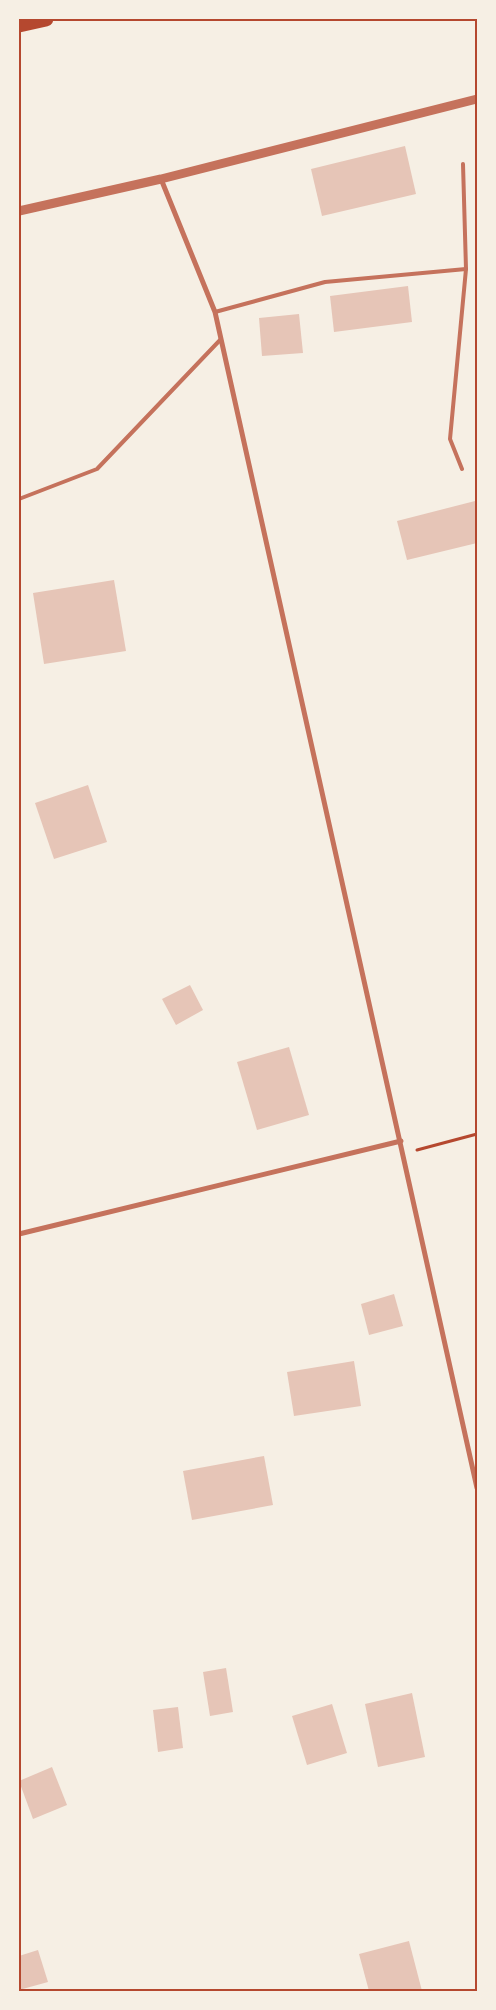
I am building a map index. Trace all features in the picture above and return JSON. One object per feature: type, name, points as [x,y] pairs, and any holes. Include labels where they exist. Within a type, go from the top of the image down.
[{"type":"highway","points":[[19,25],[46,19]]},
{"type":"street","points":[[19,211],[161,179],[477,99]]},
{"type":"street","points":[[161,179],[215,312],[477,1488]]},
{"type":"street","points":[[19,1234],[401,1141]]},
{"type":"lane","points":[[462,469],[450,438],[466,269],[463,164]]},
{"type":"lane","points":[[215,312],[325,282],[466,269]]},
{"type":"lane","points":[[19,500],[97,469],[221,339]]},
{"type":"path","points":[[403,1153],[477,1134]]},
{"type":"building","points":[[405,146],[416,194],[322,216],[311,169]]},
{"type":"building","points":[[408,286],[412,322],[334,332],[330,296]]},
{"type":"building","points":[[299,314],[303,353],[262,356],[259,318]]},
{"type":"building","points":[[475,501],[477,509],[477,543],[407,560],[397,521]]},
{"type":"building","points":[[114,580],[126,651],[44,664],[33,593]]},
{"type":"building","points":[[88,785],[107,842],[54,859],[35,803]]},
{"type":"building","points":[[190,985],[203,1010],[176,1025],[162,999]]},
{"type":"building","points":[[289,1047],[309,1115],[257,1130],[237,1062]]},
{"type":"building","points":[[394,1294],[403,1326],[369,1335],[361,1304]]},
{"type":"building","points":[[354,1361],[361,1406],[294,1416],[287,1372]]},
{"type":"building","points":[[264,1456],[273,1505],[192,1520],[183,1471]]},
{"type":"building","points":[[226,1668],[233,1712],[210,1716],[203,1672]]},
{"type":"building","points":[[412,1693],[425,1757],[378,1767],[365,1704]]},
{"type":"building","points":[[332,1704],[347,1753],[307,1765],[292,1716]]},
{"type":"building","points":[[178,1707],[183,1748],[158,1752],[153,1710]]},
{"type":"building","points":[[52,1767],[67,1805],[33,1819],[19,1781]]},
{"type":"building","points":[[409,1941],[422,1991],[369,1991],[359,1954]]},
{"type":"building","points":[[38,1950],[48,1982],[19,1990],[19,1956]]}]
